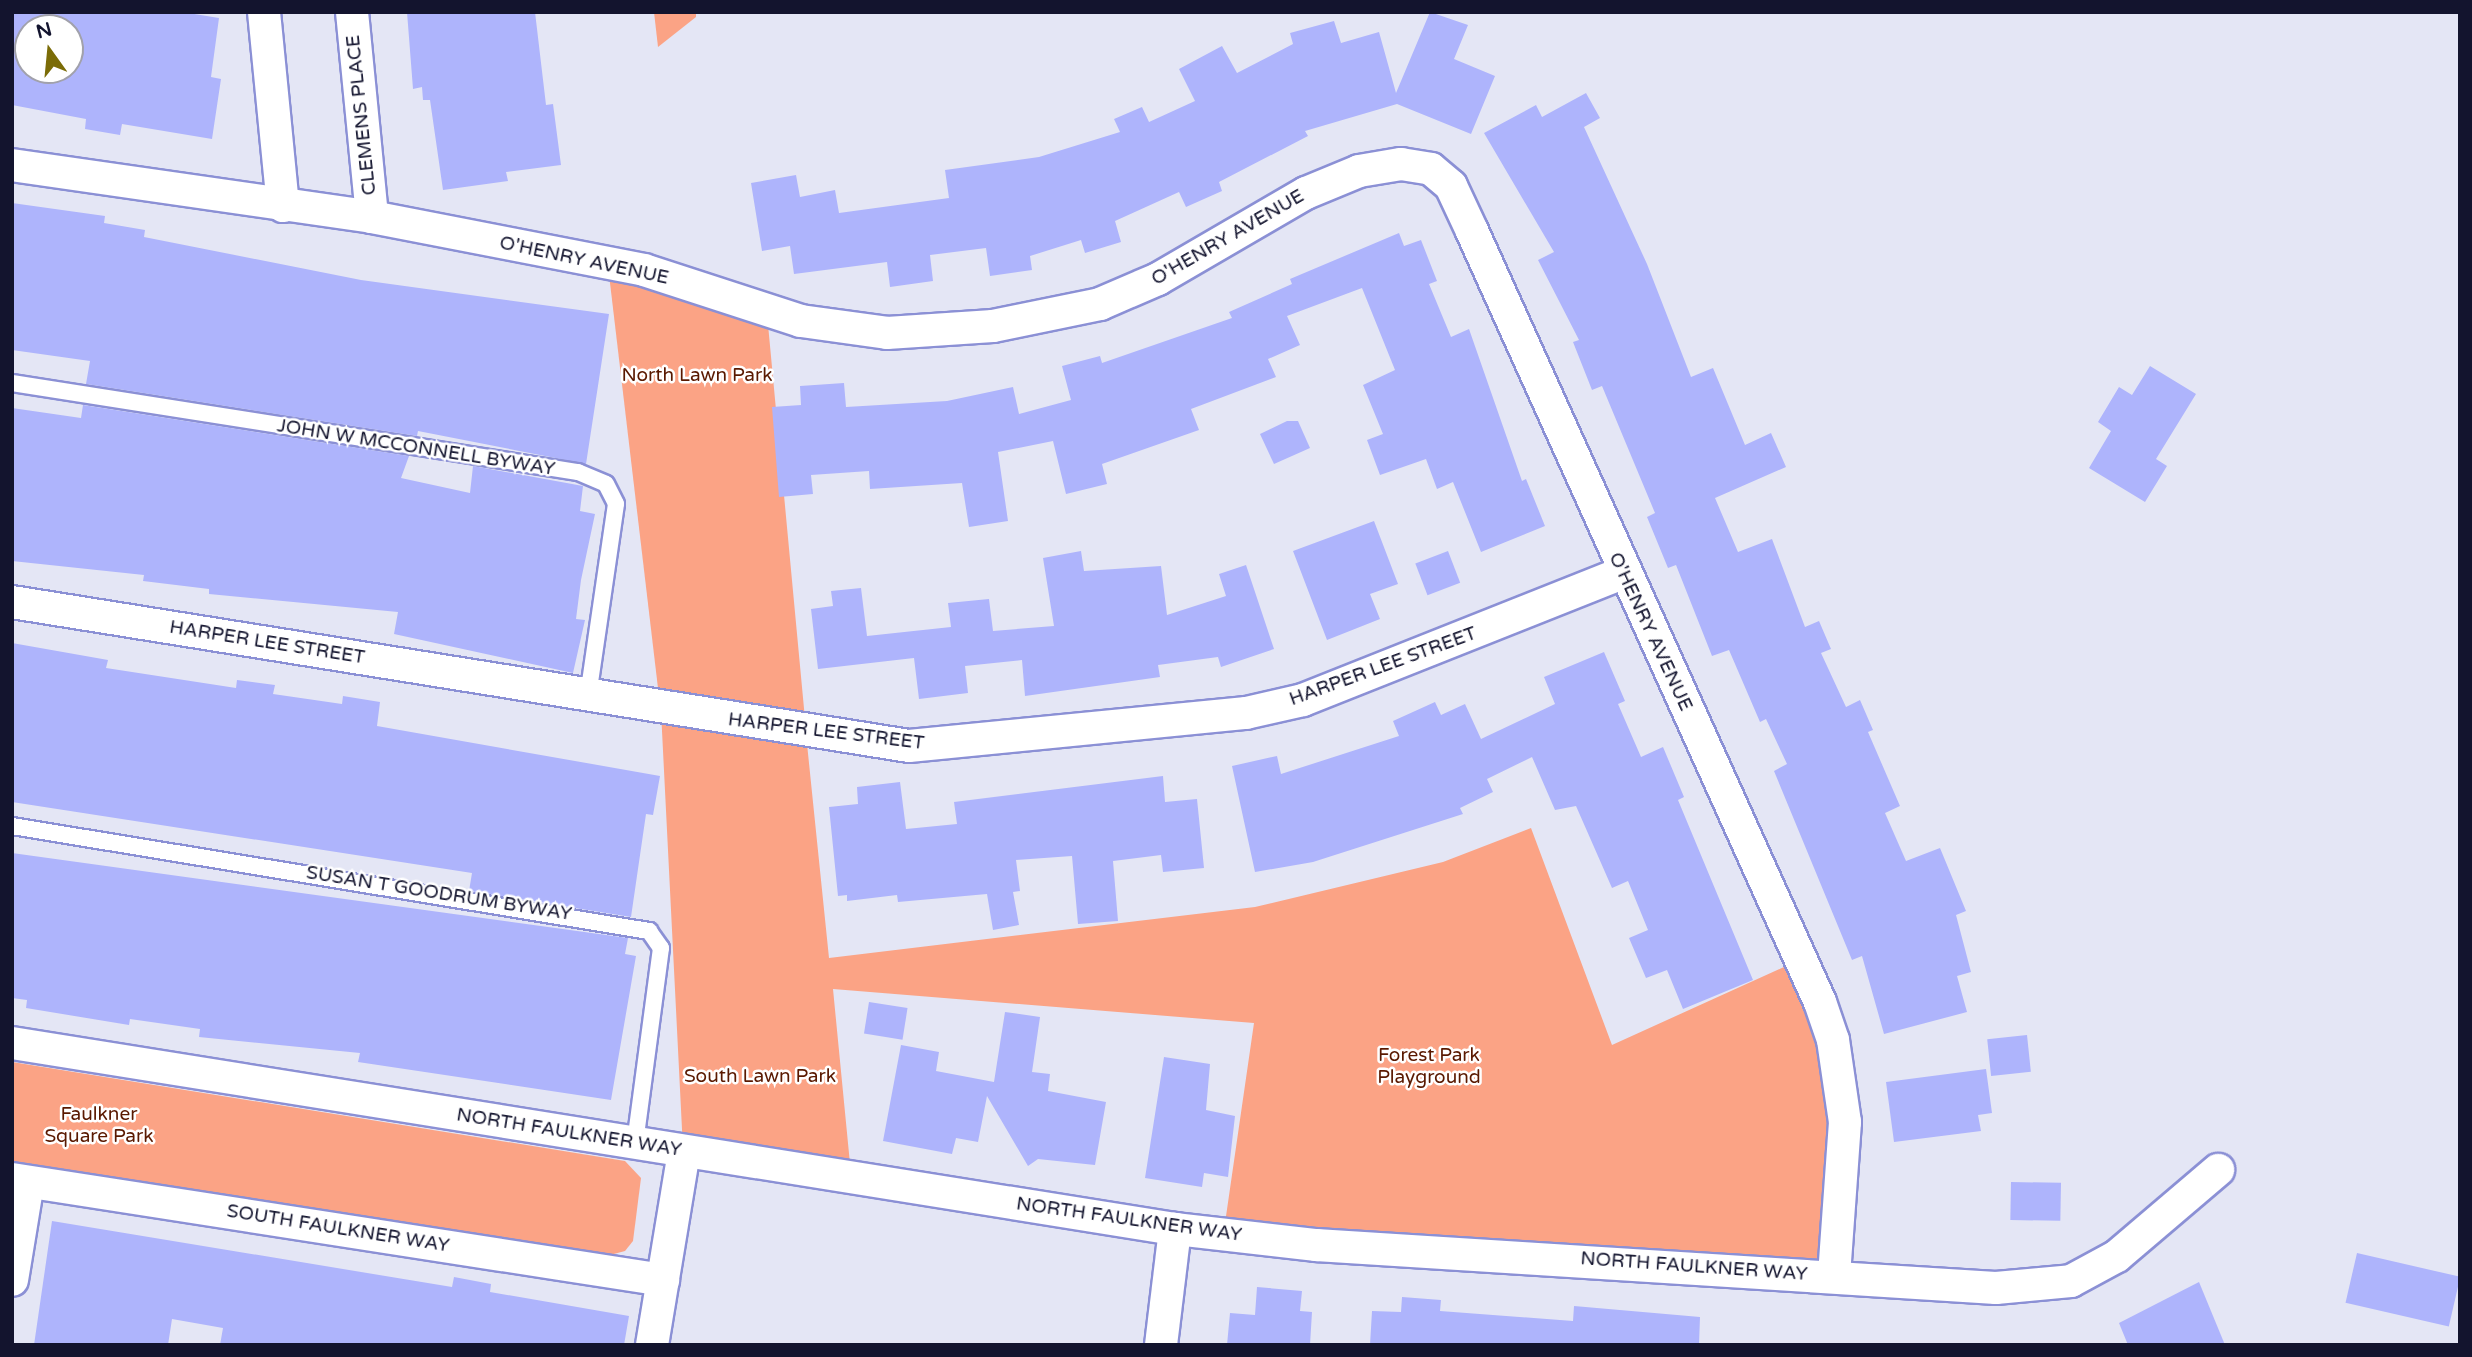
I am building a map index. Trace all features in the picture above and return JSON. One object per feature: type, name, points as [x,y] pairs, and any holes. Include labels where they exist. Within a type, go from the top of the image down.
[{"type":"street","points":[[264,12],[284,206]]},
{"type":"street","name":"CLEMENS PLACE","points":[[352,12],[372,217]]},
{"type":"street","name":"O'HENRY AVENUE","points":[[12,165],[372,217],[644,270],[802,321],[847,330],[937,332],[1100,304],[1158,279],[1317,188],[1380,167],[1431,169],[1456,198],[1622,573],[1809,976],[1833,1040],[1844,1122],[1834,1277]]},
{"type":"street","name":"HARPER LEE STREET","points":[[12,602],[909,746],[1246,713],[1303,700],[1622,573]]},
{"type":"street","name":"NORTH FAULKNER WAY","points":[[12,1043],[1175,1229],[1315,1245],[1996,1288],[2071,1280],[2117,1256],[2218,1170]]},
{"type":"street","points":[[652,1345],[684,1152]]},
{"type":"street","points":[[12,1280],[20,1180]]},
{"type":"street","name":"SOUTH FAULKNER WAY","points":[[20,1180],[663,1280]]},
{"type":"street","points":[[1161,1345],[1175,1229]]},
{"type":"lane","name":"JOHN W MCCONNELL BYWAY","points":[[12,383],[579,472],[606,484],[616,504],[588,695]]},
{"type":"lane","name":"SUSAN T GOODRUM BYWAY","points":[[12,826],[649,931],[661,948],[635,1144]]},
{"type":"green space","points":[[654,12],[696,12],[696,17],[658,47]]},
{"type":"green space","name":"North Lawn Park","points":[[608,266],[767,314],[806,730],[660,705]]},
{"type":"green space","name":"Forest Park Playground","points":[[661,711],[806,734],[829,958],[1255,907],[1443,862],[1531,828],[1612,1045],[1797,961],[1829,1042],[1831,1273],[1224,1230],[1254,1023],[833,989],[851,1174],[683,1149]]},
{"type":"green space","name":"Faulkner Square Park","points":[[12,1062],[625,1161],[641,1178],[633,1241],[625,1251],[610,1255],[12,1161]]},
{"type":"building","points":[[12,12],[182,12],[219,18],[211,77],[221,79],[212,139],[122,124],[120,135],[85,129],[86,119],[12,105]]},
{"type":"building","points":[[407,12],[535,12],[546,105],[553,104],[561,165],[506,172],[508,181],[443,190],[430,100],[423,100],[422,87],[413,89]]},
{"type":"building","points":[[1430,12],[1468,25],[1454,59],[1495,76],[1471,134],[1397,104],[1305,131],[1308,136],[1219,182],[1222,191],[1186,207],[1179,192],[1115,221],[1121,242],[1085,253],[1081,240],[1030,256],[1032,270],[990,276],[986,248],[930,255],[933,281],[890,287],[887,262],[794,274],[790,246],[762,251],[751,183],[796,175],[800,197],[835,190],[839,213],[949,198],[945,170],[1039,157],[1120,132],[1114,119],[1142,107],[1149,122],[1195,101],[1179,69],[1222,46],[1237,73],[1293,44],[1290,33],[1334,21],[1341,43],[1379,32],[1396,93]]},
{"type":"building","points":[[1586,93],[1600,118],[1584,127],[1647,264],[1691,377],[1713,368],[1745,445],[1771,433],[1786,467],[1715,498],[1738,552],[1772,539],[1805,627],[1819,621],[1831,649],[1821,653],[1846,707],[1860,700],[1873,730],[1868,732],[1900,806],[1885,813],[1906,861],[1940,848],[1966,911],[1956,915],[1971,972],[1957,976],[1967,1012],[1884,1034],[1862,956],[1852,960],[1774,771],[1787,764],[1766,719],[1760,722],[1729,650],[1712,656],[1676,565],[1668,568],[1647,517],[1655,513],[1602,386],[1592,390],[1573,342],[1579,340],[1538,260],[1554,252],[1484,133],[1536,105],[1542,117]]},
{"type":"building","points":[[12,203],[105,216],[104,223],[145,230],[144,237],[361,280],[609,314],[586,464],[418,431],[417,436],[86,384],[90,361],[12,350]]},
{"type":"building","points":[[1399,233],[1404,246],[1421,240],[1437,281],[1429,284],[1451,337],[1469,329],[1522,481],[1526,479],[1545,526],[1481,552],[1453,482],[1437,489],[1426,459],[1380,475],[1367,440],[1383,434],[1363,385],[1395,370],[1362,288],[1287,316],[1300,345],[1268,359],[1276,377],[1191,409],[1199,430],[1102,464],[1107,484],[1066,494],[1053,441],[998,452],[1008,521],[969,527],[962,483],[870,489],[869,471],[811,475],[813,494],[779,497],[772,407],[801,405],[800,386],[844,383],[846,407],[947,401],[1013,387],[1019,414],[1071,400],[1062,366],[1100,356],[1102,363],[1232,318],[1229,312],[1292,284],[1290,279]]},
{"type":"building","points":[[2150,366],[2196,394],[2156,459],[2167,466],[2145,502],[2089,468],[2111,431],[2098,422],[2119,387],[2132,395]]},
{"type":"building","points":[[83,405],[409,456],[401,478],[470,493],[473,466],[583,486],[580,511],[595,514],[581,580],[576,619],[585,620],[573,673],[394,634],[398,612],[209,594],[209,589],[143,581],[144,575],[12,561],[12,408],[81,418]]},
{"type":"building","points":[[1287,421],[1298,421],[1310,448],[1274,464],[1260,434]]},
{"type":"building","points":[[1374,521],[1398,584],[1370,594],[1380,619],[1327,640],[1293,551]]},
{"type":"building","points":[[1081,551],[1084,571],[1161,566],[1167,615],[1226,596],[1219,574],[1246,565],[1274,649],[1221,667],[1218,657],[1158,665],[1160,677],[1025,696],[1022,660],[965,666],[968,693],[919,699],[914,658],[818,669],[811,609],[833,606],[831,591],[861,588],[867,636],[951,627],[948,603],[989,599],[993,631],[1054,626],[1043,558]]},
{"type":"building","points":[[1448,551],[1460,583],[1428,595],[1415,564]]},
{"type":"building","points":[[12,643],[108,660],[106,668],[236,688],[237,680],[275,685],[273,694],[342,704],[343,696],[380,702],[377,726],[660,776],[653,815],[646,814],[631,917],[469,891],[472,873],[12,802]]},
{"type":"building","points":[[1604,652],[1625,701],[1618,704],[1641,757],[1663,747],[1684,797],[1678,800],[1753,980],[1683,1009],[1667,970],[1646,978],[1629,938],[1648,930],[1628,881],[1612,888],[1576,806],[1555,810],[1532,757],[1487,779],[1493,792],[1460,808],[1463,814],[1313,862],[1255,872],[1232,766],[1277,756],[1281,774],[1399,736],[1393,721],[1435,702],[1441,715],[1465,704],[1481,739],[1555,704],[1544,677]]},
{"type":"building","points":[[1163,776],[1165,802],[1197,799],[1204,868],[1163,872],[1161,855],[1113,861],[1118,921],[1078,924],[1072,856],[1016,860],[1020,891],[1013,892],[1019,925],[993,930],[987,894],[898,902],[897,895],[847,901],[847,895],[838,896],[829,807],[858,804],[857,787],[900,782],[906,829],[957,824],[954,802]]},
{"type":"building","points":[[12,853],[628,938],[625,954],[636,956],[611,1100],[358,1062],[360,1053],[199,1037],[200,1029],[130,1019],[129,1025],[26,1008],[27,1000],[12,998]]},
{"type":"building","points":[[869,1002],[908,1008],[903,1040],[864,1034]]},
{"type":"building","points":[[1005,1012],[1040,1017],[1032,1072],[1050,1074],[1048,1091],[1106,1102],[1095,1165],[1038,1159],[1028,1166],[987,1096],[978,1142],[956,1138],[952,1154],[883,1141],[901,1045],[939,1052],[936,1071],[994,1082]]},
{"type":"building","points":[[2027,1035],[2031,1072],[1991,1076],[1987,1039]]},
{"type":"building","points":[[1164,1057],[1210,1064],[1206,1110],[1235,1116],[1228,1177],[1204,1173],[1202,1187],[1145,1178]]},
{"type":"building","points":[[1986,1069],[1992,1113],[1978,1115],[1981,1131],[1894,1142],[1886,1082]]},
{"type":"building","points":[[2011,1182],[2061,1183],[2060,1221],[2010,1220]]},
{"type":"building","points":[[52,1221],[452,1287],[454,1277],[491,1284],[490,1292],[629,1316],[624,1345],[220,1345],[223,1328],[172,1319],[168,1345],[34,1345]]},
{"type":"building","points":[[2357,1253],[2460,1277],[2449,1327],[2346,1303]]},
{"type":"building","points":[[2199,1282],[2225,1345],[2128,1345],[2119,1323]]},
{"type":"building","points":[[1257,1287],[1302,1291],[1300,1311],[1312,1312],[1310,1345],[1227,1345],[1230,1313],[1255,1315]]},
{"type":"building","points":[[1402,1297],[1441,1300],[1440,1311],[1573,1321],[1574,1306],[1700,1317],[1699,1345],[1370,1345],[1372,1311],[1401,1312]]},
{"type":"park label","name":"South Lawn Park","points":[[760,1077]]}]
